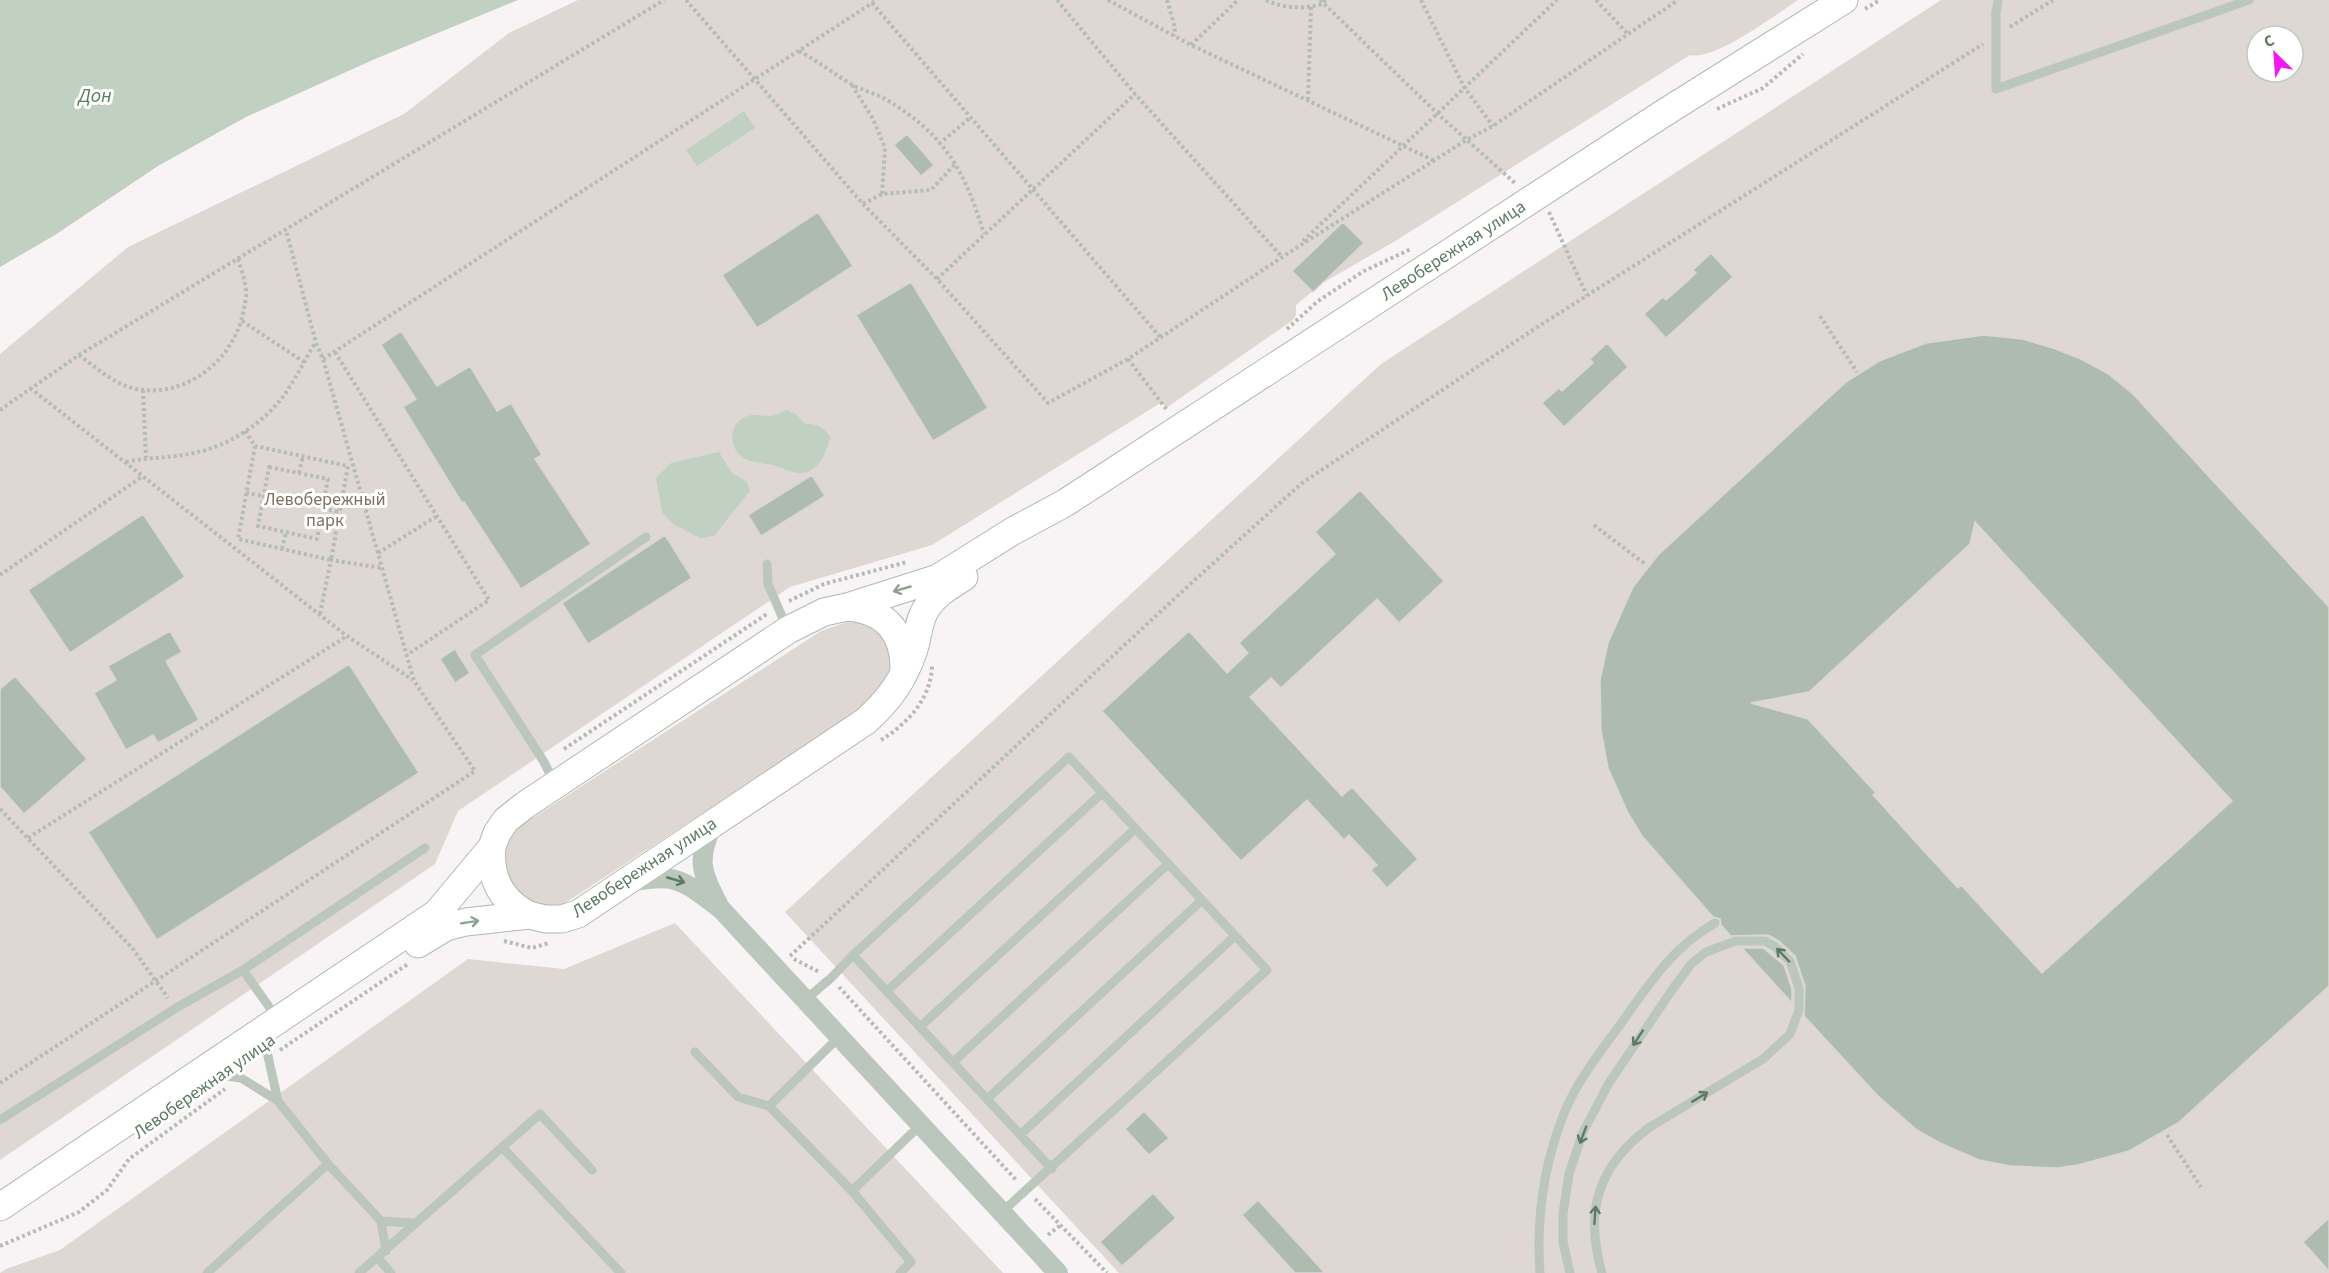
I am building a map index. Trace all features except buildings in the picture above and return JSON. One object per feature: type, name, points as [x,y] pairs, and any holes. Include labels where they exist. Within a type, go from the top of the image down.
[{"type":"main road","name":"Левобережная улица","points":[[0,1240],[230,1076],[274,1037],[437,913],[492,848],[497,833],[506,820],[550,773],[782,619],[847,607],[938,578],[1013,531],[1065,503],[1533,198],[1853,5]]},
{"type":"main road","name":"Левобережная улица","points":[[0,1207],[39,1180],[274,1037],[384,964],[446,927],[529,915],[545,919],[562,919],[578,914],[866,721],[887,702],[899,684],[914,649],[917,627],[927,607],[941,591],[1020,539],[1065,503]]},
{"type":"main road","points":[[847,607],[861,608],[874,613],[890,626],[901,643],[904,671]]},
{"type":"main road","points":[[492,848],[491,860],[496,883],[509,902],[529,915]]},
{"type":"main road","points":[[0,1201],[39,1180]]},
{"type":"street","points":[[713,823],[705,841],[702,857],[703,876],[721,909]]},
{"type":"street","points":[[622,883],[669,877],[686,883],[721,909],[1058,1273]]},
{"type":"lane","points":[[1998,0],[1996,89],[2249,0]]},
{"type":"lane","points":[[550,773],[475,655],[646,537]]},
{"type":"lane","points":[[766,564],[768,584],[782,619]]},
{"type":"lane","points":[[805,1000],[1069,757],[1202,900],[1267,970],[1052,1169],[1002,1212]]},
{"type":"lane","points":[[887,991],[1102,793]]},
{"type":"lane","points":[[920,1027],[1135,829]]},
{"type":"lane","points":[[0,1120],[176,1008],[243,970],[425,848]]},
{"type":"lane","points":[[953,1062],[1168,864]]},
{"type":"lane","points":[[987,1099],[1202,900]]},
{"type":"lane","points":[[1540,1273],[1538,1244],[1542,1191],[1566,1109],[1592,1065],[1666,961],[1695,935],[1715,923]]},
{"type":"lane","points":[[1020,1135],[1235,936]]},
{"type":"lane","points":[[1570,1273],[1563,1242],[1563,1214],[1569,1174],[1583,1132],[1609,1083],[1691,964],[1706,952],[1722,945],[1736,941],[1765,941],[1790,961],[1798,988],[1796,1020],[1790,1034],[1763,1059],[1650,1127],[1617,1156],[1604,1176],[1597,1197],[1594,1227],[1602,1273]]},
{"type":"lane","points":[[853,955],[1052,1169]]},
{"type":"lane","points":[[243,970],[274,1037],[278,1101]]},
{"type":"lane","points":[[769,1106],[840,1036]]},
{"type":"lane","points":[[695,1052],[738,1097],[769,1106],[852,1191],[911,1262],[900,1273]]},
{"type":"lane","points":[[230,1076],[278,1101],[328,1164],[381,1221],[386,1251]]},
{"type":"lane","points":[[359,1273],[540,1114],[592,1170]]},
{"type":"lane","points":[[852,1191],[912,1133],[923,1126]]},
{"type":"lane","points":[[502,1147],[621,1273]]},
{"type":"lane","points":[[207,1273],[328,1164]]},
{"type":"lane","points":[[381,1221],[414,1223]]},
{"type":"lane","points":[[377,1257],[391,1273]]},
{"type":"path","points":[[0,410],[79,355],[664,0]]},
{"type":"path","points":[[686,0],[863,204],[937,279],[1048,403],[1128,359],[1296,248],[1436,162],[1468,139],[1493,126],[1678,0]]},
{"type":"path","points":[[1057,0],[1135,94],[1282,257]]},
{"type":"path","points":[[1108,0],[1191,45],[1436,162]]},
{"type":"path","points":[[1167,0],[1175,28],[1174,36]]},
{"type":"path","points":[[1191,45],[1238,0]]},
{"type":"path","points":[[1266,0],[1280,6],[1311,7],[1322,1],[1438,114],[1533,198],[1587,296]]},
{"type":"path","points":[[1421,0],[1464,87],[1493,126]]},
{"type":"path","points":[[1296,248],[1557,0]]},
{"type":"path","points":[[1596,0],[1627,33]]},
{"type":"path","points":[[1853,5],[1880,0]]},
{"type":"path","points":[[2004,31],[2053,0]]},
{"type":"path","points":[[322,359],[875,1],[970,118],[1161,338]]},
{"type":"path","points":[[1308,100],[1311,7]]},
{"type":"path","points":[[789,957],[1178,595],[1302,483],[1587,296],[1984,44]]},
{"type":"path","points":[[798,50],[852,84],[886,99],[919,123],[956,164],[972,196],[984,234]]},
{"type":"path","points":[[1712,111],[1763,88],[1809,50]]},
{"type":"path","points":[[852,84],[873,119],[885,148],[882,194]]},
{"type":"path","points":[[937,279],[1135,94]]},
{"type":"path","points":[[939,144],[970,118]]},
{"type":"path","points":[[863,204],[882,194],[931,190],[956,164]]},
{"type":"path","points":[[1506,188],[1533,198]]},
{"type":"path","points":[[0,1083],[475,771],[414,681],[378,553],[350,465],[286,230]]},
{"type":"path","points":[[1280,336],[1318,301],[1364,272],[1419,245]]},
{"type":"path","points":[[79,355],[117,382],[142,390],[169,389],[195,379],[216,363],[231,346],[242,321],[246,292],[238,259]]},
{"type":"path","points":[[1820,316],[1857,372]]},
{"type":"path","points":[[242,321],[304,362]]},
{"type":"path","points":[[126,462],[196,453],[222,444],[245,431],[265,415],[284,395],[316,343]]},
{"type":"path","points":[[335,352],[489,600],[407,655]]},
{"type":"path","points":[[1128,359],[1167,410]]},
{"type":"path","points":[[30,388],[347,636],[414,681]]},
{"type":"path","points":[[142,390],[146,458]]},
{"type":"path","points":[[1157,417],[1177,404]]},
{"type":"path","points":[[232,545],[238,539],[255,446],[245,431]]},
{"type":"path","points":[[255,446],[350,465]]},
{"type":"path","points":[[299,473],[303,456]]},
{"type":"path","points":[[320,615],[350,465]]},
{"type":"path","points":[[269,467],[328,479],[317,539],[258,526],[263,496],[269,467]]},
{"type":"path","points":[[0,575],[143,476]]},
{"type":"path","points":[[246,493],[263,496]]},
{"type":"path","points":[[323,509],[340,513]]},
{"type":"path","points":[[378,553],[437,516]]},
{"type":"path","points":[[1594,525],[1645,564]]},
{"type":"path","points":[[282,549],[286,532]]},
{"type":"path","points":[[238,539],[331,560],[382,568]]},
{"type":"path","points":[[550,773],[782,619],[824,584],[912,561]]},
{"type":"path","points":[[28,838],[347,636]]},
{"type":"path","points":[[876,743],[896,730],[920,705],[932,676],[933,657]]},
{"type":"path","points":[[0,809],[133,949],[176,1008]]},
{"type":"path","points":[[498,939],[532,948],[551,942]]},
{"type":"path","points":[[781,948],[789,957],[831,978],[1026,1191],[1062,1224],[1107,1273]]},
{"type":"path","points":[[274,1037],[412,961]]},
{"type":"path","points":[[0,1240],[79,1212],[107,1190],[129,1159],[230,1076]]},
{"type":"path","points":[[2167,1135],[2201,1187]]},
{"type":"green space","name":"Левобережный парк","points":[[578,0],[1798,0],[1729,44],[1701,55],[1690,55],[1397,240],[1321,284],[1296,305],[1296,315],[1293,320],[1166,408],[1162,402],[932,545],[790,587],[458,811],[435,864],[0,1160],[0,354],[128,247],[404,114],[509,33]]},
{"type":"green space","points":[[1941,0],[2329,0],[2329,1273],[1119,1273],[785,912],[1381,364]]},
{"type":"green space","points":[[850,621],[870,627],[894,650],[888,692],[562,905],[550,907],[523,902],[500,873],[506,836],[517,828],[821,631]]},
{"type":"green space","points":[[675,923],[1003,1273],[0,1273],[60,1250],[468,959],[564,969]]},
{"type":"water","name":"Дон","points":[[0,0],[518,0],[375,59],[246,117],[158,166],[55,235],[0,267]]},
{"type":"water","points":[[744,111],[755,128],[697,166],[686,150]]},
{"type":"water","points":[[787,410],[797,415],[805,424],[813,424],[826,431],[831,438],[819,463],[807,472],[796,473],[749,460],[737,452],[732,436],[739,421],[750,415],[772,416]]},
{"type":"water","points":[[719,452],[731,472],[747,482],[750,491],[714,536],[700,538],[673,524],[662,512],[656,478],[671,463]]}]
